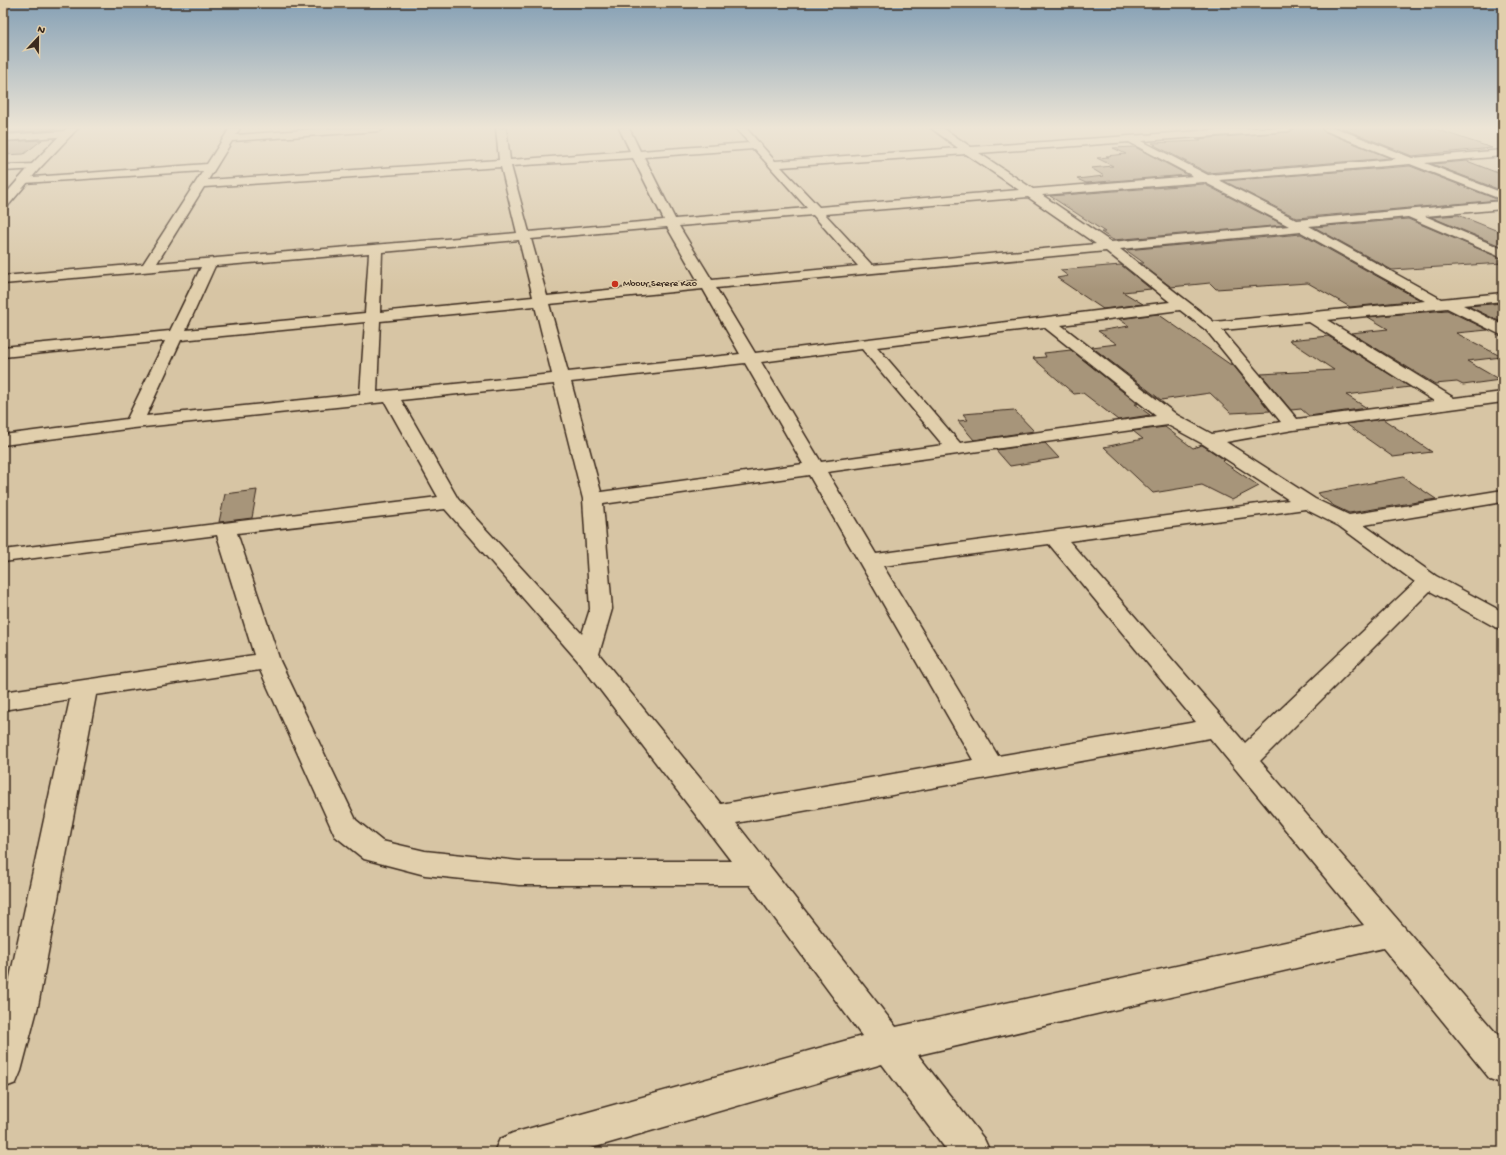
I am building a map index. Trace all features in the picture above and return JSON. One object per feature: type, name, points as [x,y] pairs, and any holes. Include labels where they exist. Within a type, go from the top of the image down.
[{"type":"street","points":[[3,204],[22,182]]},
{"type":"street","points":[[147,268],[200,184],[230,182]]},
{"type":"street","points":[[510,182],[593,499],[601,610],[587,655]]},
{"type":"street","points":[[651,182],[671,223],[991,768]]},
{"type":"street","points":[[789,182],[869,270]]},
{"type":"street","points":[[1014,182],[1109,247],[1211,327],[1293,425]]},
{"type":"street","points":[[3,280],[1160,182]]},
{"type":"street","points":[[1214,182],[1444,303],[1503,331]]},
{"type":"street","points":[[1464,182],[1503,197]]},
{"type":"street","points":[[3,352],[1109,247],[1503,204]]},
{"type":"street","points":[[1410,213],[1503,254]]},
{"type":"street","points":[[376,248],[372,317],[379,397],[450,502],[587,655],[714,816],[971,1152]]},
{"type":"street","points":[[134,423],[210,263]]},
{"type":"street","points":[[1211,327],[1503,297]]},
{"type":"street","points":[[3,440],[134,423],[751,358],[1183,305]]},
{"type":"street","points":[[1312,317],[1451,404]]},
{"type":"street","points":[[1048,322],[1171,419],[1209,440],[1308,503],[1346,522],[1428,581],[1503,622]]},
{"type":"street","points":[[866,344],[956,449]]},
{"type":"street","points":[[1209,440],[1293,425],[1503,397]]},
{"type":"street","points":[[593,499],[1171,419]]},
{"type":"street","points":[[1346,522],[1503,496]]},
{"type":"street","points":[[3,556],[450,502]]},
{"type":"street","points":[[870,562],[1054,536],[1308,503]]},
{"type":"street","points":[[225,528],[268,661],[345,828],[374,851],[425,863],[519,873],[757,873]]},
{"type":"street","points":[[1054,536],[1503,1067]]},
{"type":"street","points":[[1244,760],[1428,581]]},
{"type":"street","points":[[3,701],[268,661]]},
{"type":"street","points":[[3,1070],[22,1006],[85,688]]},
{"type":"street","points":[[714,816],[1216,728]]},
{"type":"street","points":[[513,1152],[889,1045],[1390,933]]},
{"type":"building","points":[[1226,182],[1452,182],[1499,200],[1297,218]]},
{"type":"building","points":[[1479,182],[1503,182],[1503,191]]},
{"type":"building","points":[[1204,184],[1284,225],[1113,240],[1101,232],[1105,232],[1050,196]]},
{"type":"building","points":[[1458,215],[1503,233],[1503,247],[1431,217]]},
{"type":"building","points":[[1408,219],[1503,259],[1503,263],[1392,270],[1314,227]]},
{"type":"building","points":[[1301,234],[1420,300],[1350,307],[1308,283],[1216,289],[1210,283],[1171,287],[1140,263],[1144,263],[1126,250]]},
{"type":"building","points":[[1121,265],[1151,289],[1123,292],[1143,304],[1103,309],[1057,278],[1068,276],[1060,270]]},
{"type":"building","points":[[1503,303],[1503,323],[1468,306]]},
{"type":"building","points":[[1447,310],[1488,330],[1456,333],[1502,357],[1467,361],[1500,380],[1463,385],[1457,382],[1435,384],[1351,333],[1388,329],[1368,317]]},
{"type":"building","points":[[1158,314],[1233,365],[1270,411],[1231,413],[1210,393],[1161,400],[1092,347],[1117,344],[1098,331],[1129,326],[1119,319]]},
{"type":"building","points":[[1328,336],[1410,387],[1346,395],[1367,408],[1309,416],[1301,409],[1291,410],[1261,374],[1334,370],[1289,340]]},
{"type":"building","points":[[1071,350],[1150,415],[1118,420],[1083,393],[1074,394],[1033,358],[1046,357],[1044,353]]},
{"type":"building","points":[[1014,410],[1034,431],[974,440],[958,421],[968,420],[963,414]]},
{"type":"building","points":[[1383,419],[1432,452],[1393,457],[1346,424]]},
{"type":"building","points":[[1165,427],[1193,448],[1202,445],[1225,460],[1222,461],[1259,486],[1232,500],[1202,485],[1153,493],[1104,447],[1143,439],[1133,431]]},
{"type":"building","points":[[1045,443],[1059,458],[1010,466],[996,450]]},
{"type":"building","points":[[1403,477],[1436,499],[1349,513],[1334,506],[1317,493]]},
{"type":"building","points":[[257,490],[252,518],[219,522],[225,494]]},
{"type":"place","name":"Mbour Serere Kao","points":[[615,284]]}]
